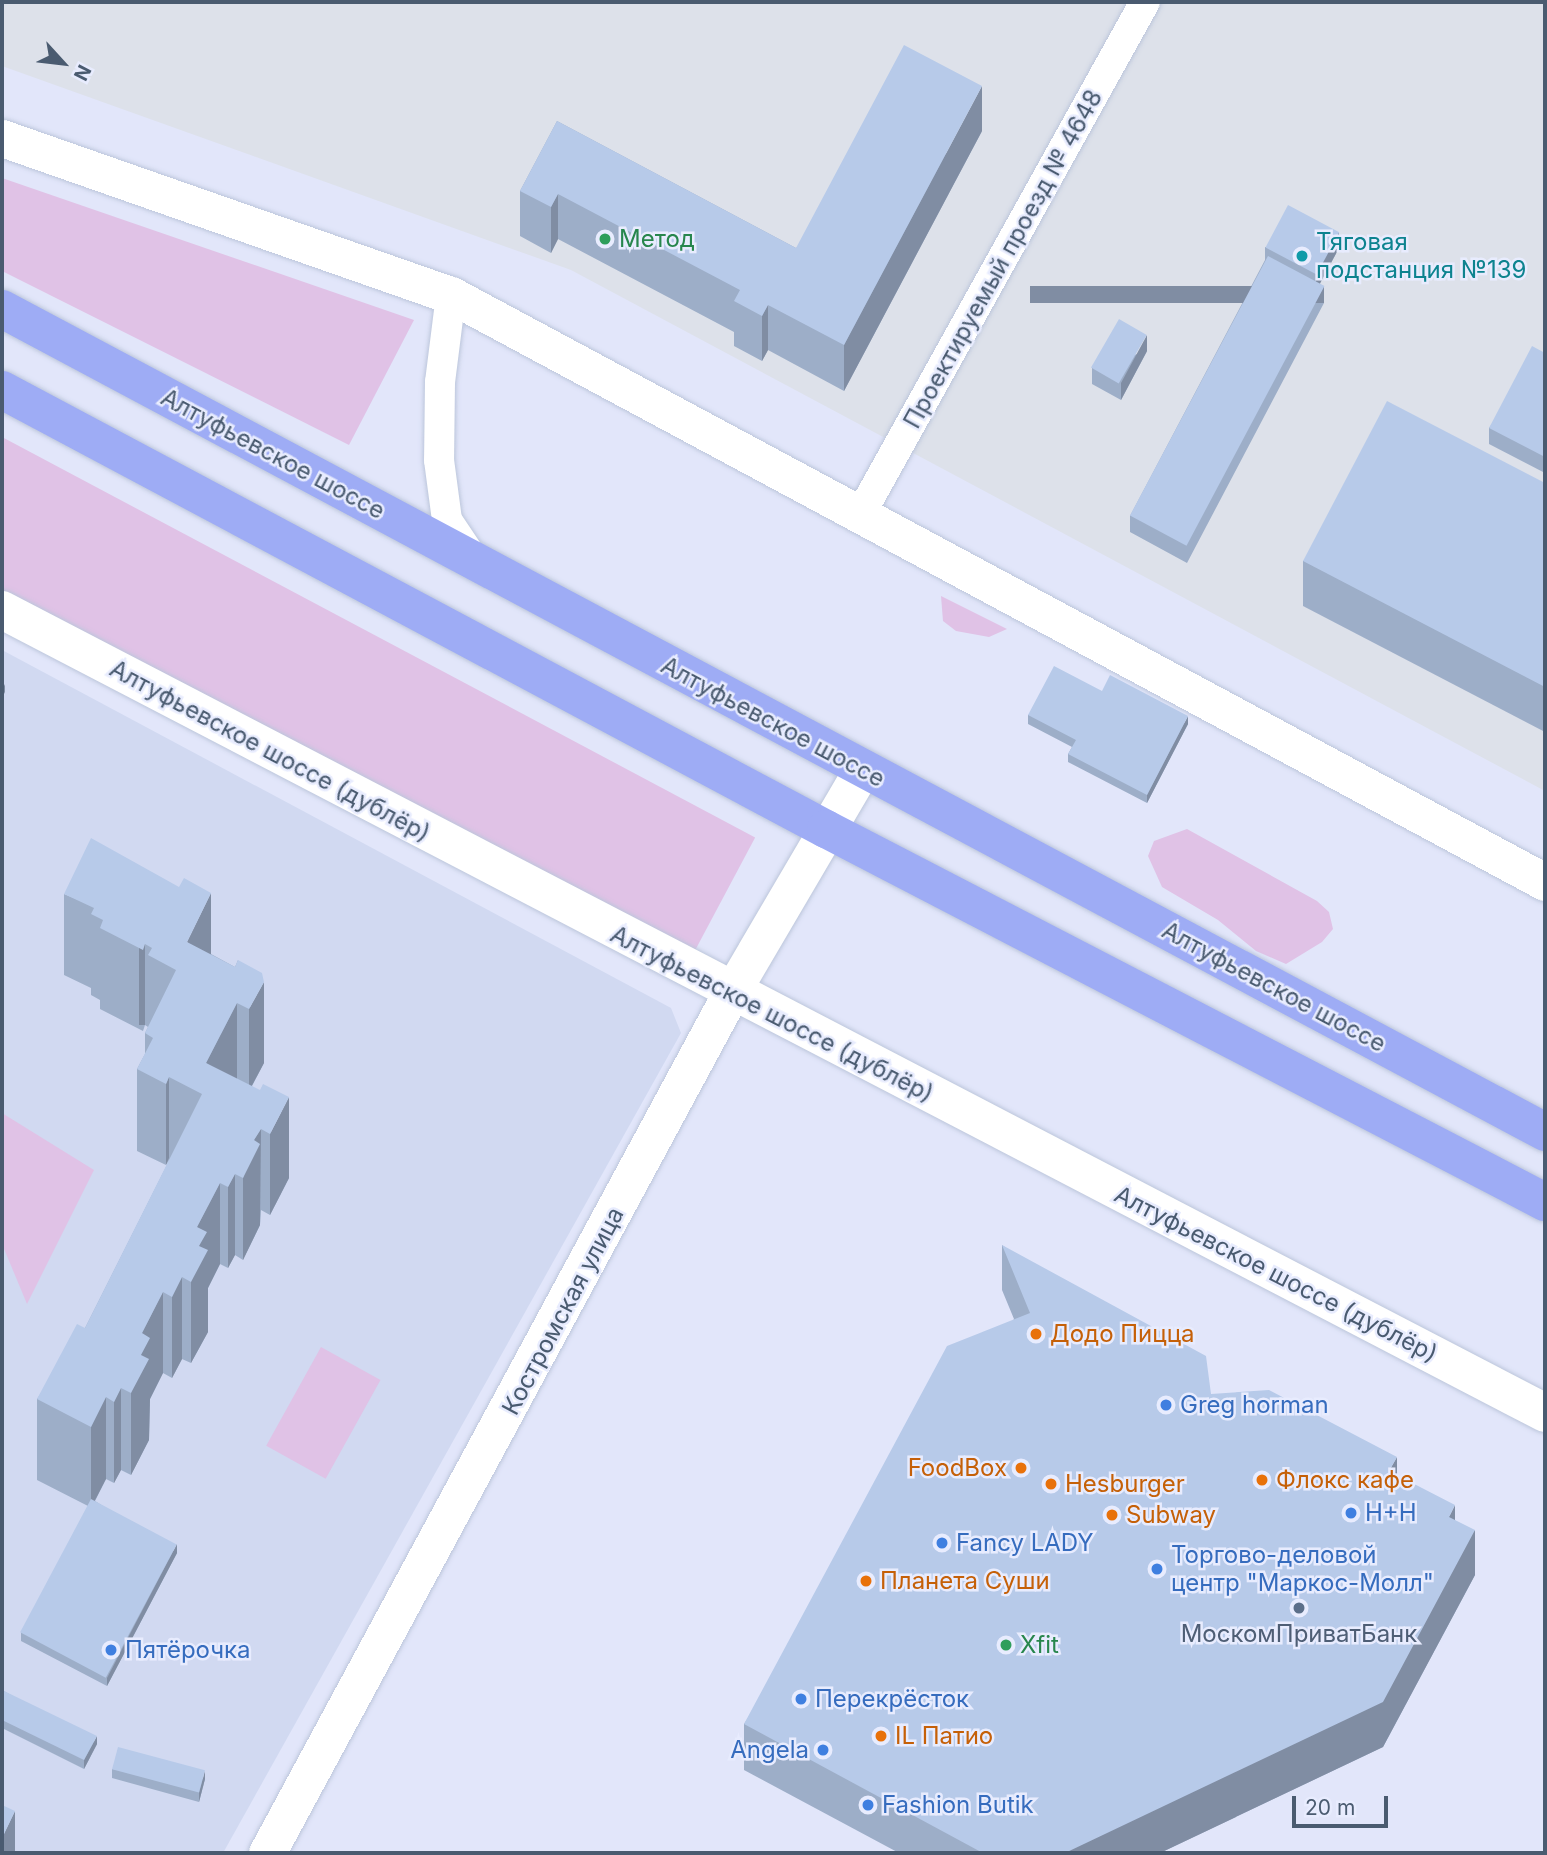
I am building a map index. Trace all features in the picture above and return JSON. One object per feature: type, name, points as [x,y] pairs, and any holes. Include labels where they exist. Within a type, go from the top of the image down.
[{"type":"main road","name":"Алтуфьевское шоссе","points":[[2,309],[1545,1132]]},
{"type":"main road","points":[[2,390],[826,829],[1545,1202]]},
{"type":"main road","name":"Алтуфьевское шоссе (дублёр)","points":[[2,610],[732,993],[1545,1413]]},
{"type":"street","name":"Проектируемый проезд № 4648","points":[[860,515],[1145,2]]},
{"type":"street","points":[[2,138],[451,295],[1545,882]]},
{"type":"street","points":[[451,295],[440,382],[439,460],[447,520],[476,562]]},
{"type":"street","name":"Костромская улица","points":[[267,1853],[732,993],[862,770]]},
{"type":"shaded area","points":[[2,2],[1545,2],[1545,791],[571,270],[2,66]]},
{"type":"shaded area","points":[[2,178],[414,320],[349,445],[2,271]]},
{"type":"shaded area","points":[[2,437],[755,837],[687,966],[2,602]]},
{"type":"shaded area","points":[[941,596],[1007,629],[989,637],[956,631],[943,621]]},
{"type":"shaded area","points":[[2,650],[671,1008],[681,1033],[223,1853],[2,1853]]},
{"type":"shaded area","points":[[1187,829],[1317,901],[1329,912],[1333,929],[1322,942],[1286,964],[1256,951],[1218,920],[1162,887],[1148,856],[1154,841]]},
{"type":"shaded area","points":[[2,1113],[94,1170],[27,1304],[2,1244]]},
{"type":"shaded area","points":[[321,1347],[380,1380],[326,1479],[266,1446]]},
{"type":"building","points":[[904,45],[982,86],[844,345],[768,305],[762,316],[734,301],[740,290],[558,194],[551,207],[520,191],[557,121],[796,248]]},
{"type":"building","name":"Тяговая подстанция №139","points":[[1288,205],[1339,232],[1317,275],[1265,247]]},
{"type":"building","points":[[1268,256],[1325,286],[1186,546],[1130,516]]},
{"type":"building","points":[[1119,319],[1147,335],[1119,383],[1091,367]]},
{"type":"building","points":[[1532,346],[1545,353],[1545,457],[1489,428]]},
{"type":"building","points":[[1387,401],[1545,483],[1545,687],[1303,561]]},
{"type":"building","points":[[1054,666],[1102,691],[1110,675],[1188,716],[1147,795],[1068,754],[1076,740],[1028,715]]},
{"type":"building","points":[[91,838],[179,887],[184,878],[211,893],[187,942],[235,967],[238,960],[262,973],[264,982],[249,1009],[237,1003],[206,1063],[260,1090],[263,1084],[289,1097],[270,1134],[261,1129],[254,1140],[260,1144],[243,1178],[235,1174],[228,1187],[220,1183],[197,1227],[207,1232],[199,1246],[208,1250],[191,1282],[182,1277],[172,1297],[163,1292],[142,1333],[150,1338],[141,1355],[149,1359],[131,1393],[121,1388],[114,1402],[106,1397],[91,1427],[37,1399],[77,1324],[85,1328],[202,1094],[169,1077],[166,1084],[137,1069],[153,1038],[145,1033],[176,970],[148,955],[152,948],[145,944],[143,950],[100,928],[103,920],[91,914],[94,908],[64,894]]},
{"type":"building","name":"Торгово-деловой центр \"Маркос-Молл\"","points":[[1002,1245],[1206,1356],[1211,1394],[1269,1390],[1397,1457],[1389,1471],[1455,1505],[1449,1517],[1475,1530],[1383,1702],[1065,1853],[982,1853],[744,1724],[947,1346],[1030,1313]]},
{"type":"building","points":[[91,1499],[177,1545],[106,1678],[20,1632]]},
{"type":"building","points":[[2,1690],[97,1736],[84,1760],[2,1720]]},
{"type":"building","points":[[118,1747],[205,1770],[199,1793],[112,1769]]},
{"type":"building","points":[[2,1805],[15,1811],[2,1838]]},
{"type":"place","name":"Метод","points":[[605,239]]},
{"type":"place","name":"Тяговая подстанция №139","points":[[1302,256]]},
{"type":"place","name":"Додо Пицца","points":[[1036,1334]]},
{"type":"place","name":"Greg horman","points":[[1166,1405]]},
{"type":"place","name":"FoodBox","points":[[1021,1468]]},
{"type":"place","name":"Флокс кафе","points":[[1262,1480]]},
{"type":"place","name":"Hesburger","points":[[1051,1484]]},
{"type":"place","name":"H+H","points":[[1351,1513]]},
{"type":"place","name":"Subway","points":[[1112,1515]]},
{"type":"place","name":"Fancy LADY","points":[[942,1543]]},
{"type":"place","name":"Торгово-деловой центр \"Маркос-Молл\"","points":[[1157,1569]]},
{"type":"place","name":"Планета Суши","points":[[866,1581]]},
{"type":"place","name":"МоскомПриватБанк","points":[[1299,1608]]},
{"type":"place","name":"Xfit","points":[[1006,1645]]},
{"type":"place","name":"Пятёрочка","points":[[111,1650]]},
{"type":"place","name":"Перекрёсток","points":[[801,1699]]},
{"type":"place","name":"IL Патио","points":[[881,1736]]},
{"type":"place","name":"Angela","points":[[823,1750]]},
{"type":"place","name":"Fashion Butik","points":[[868,1805]]}]
